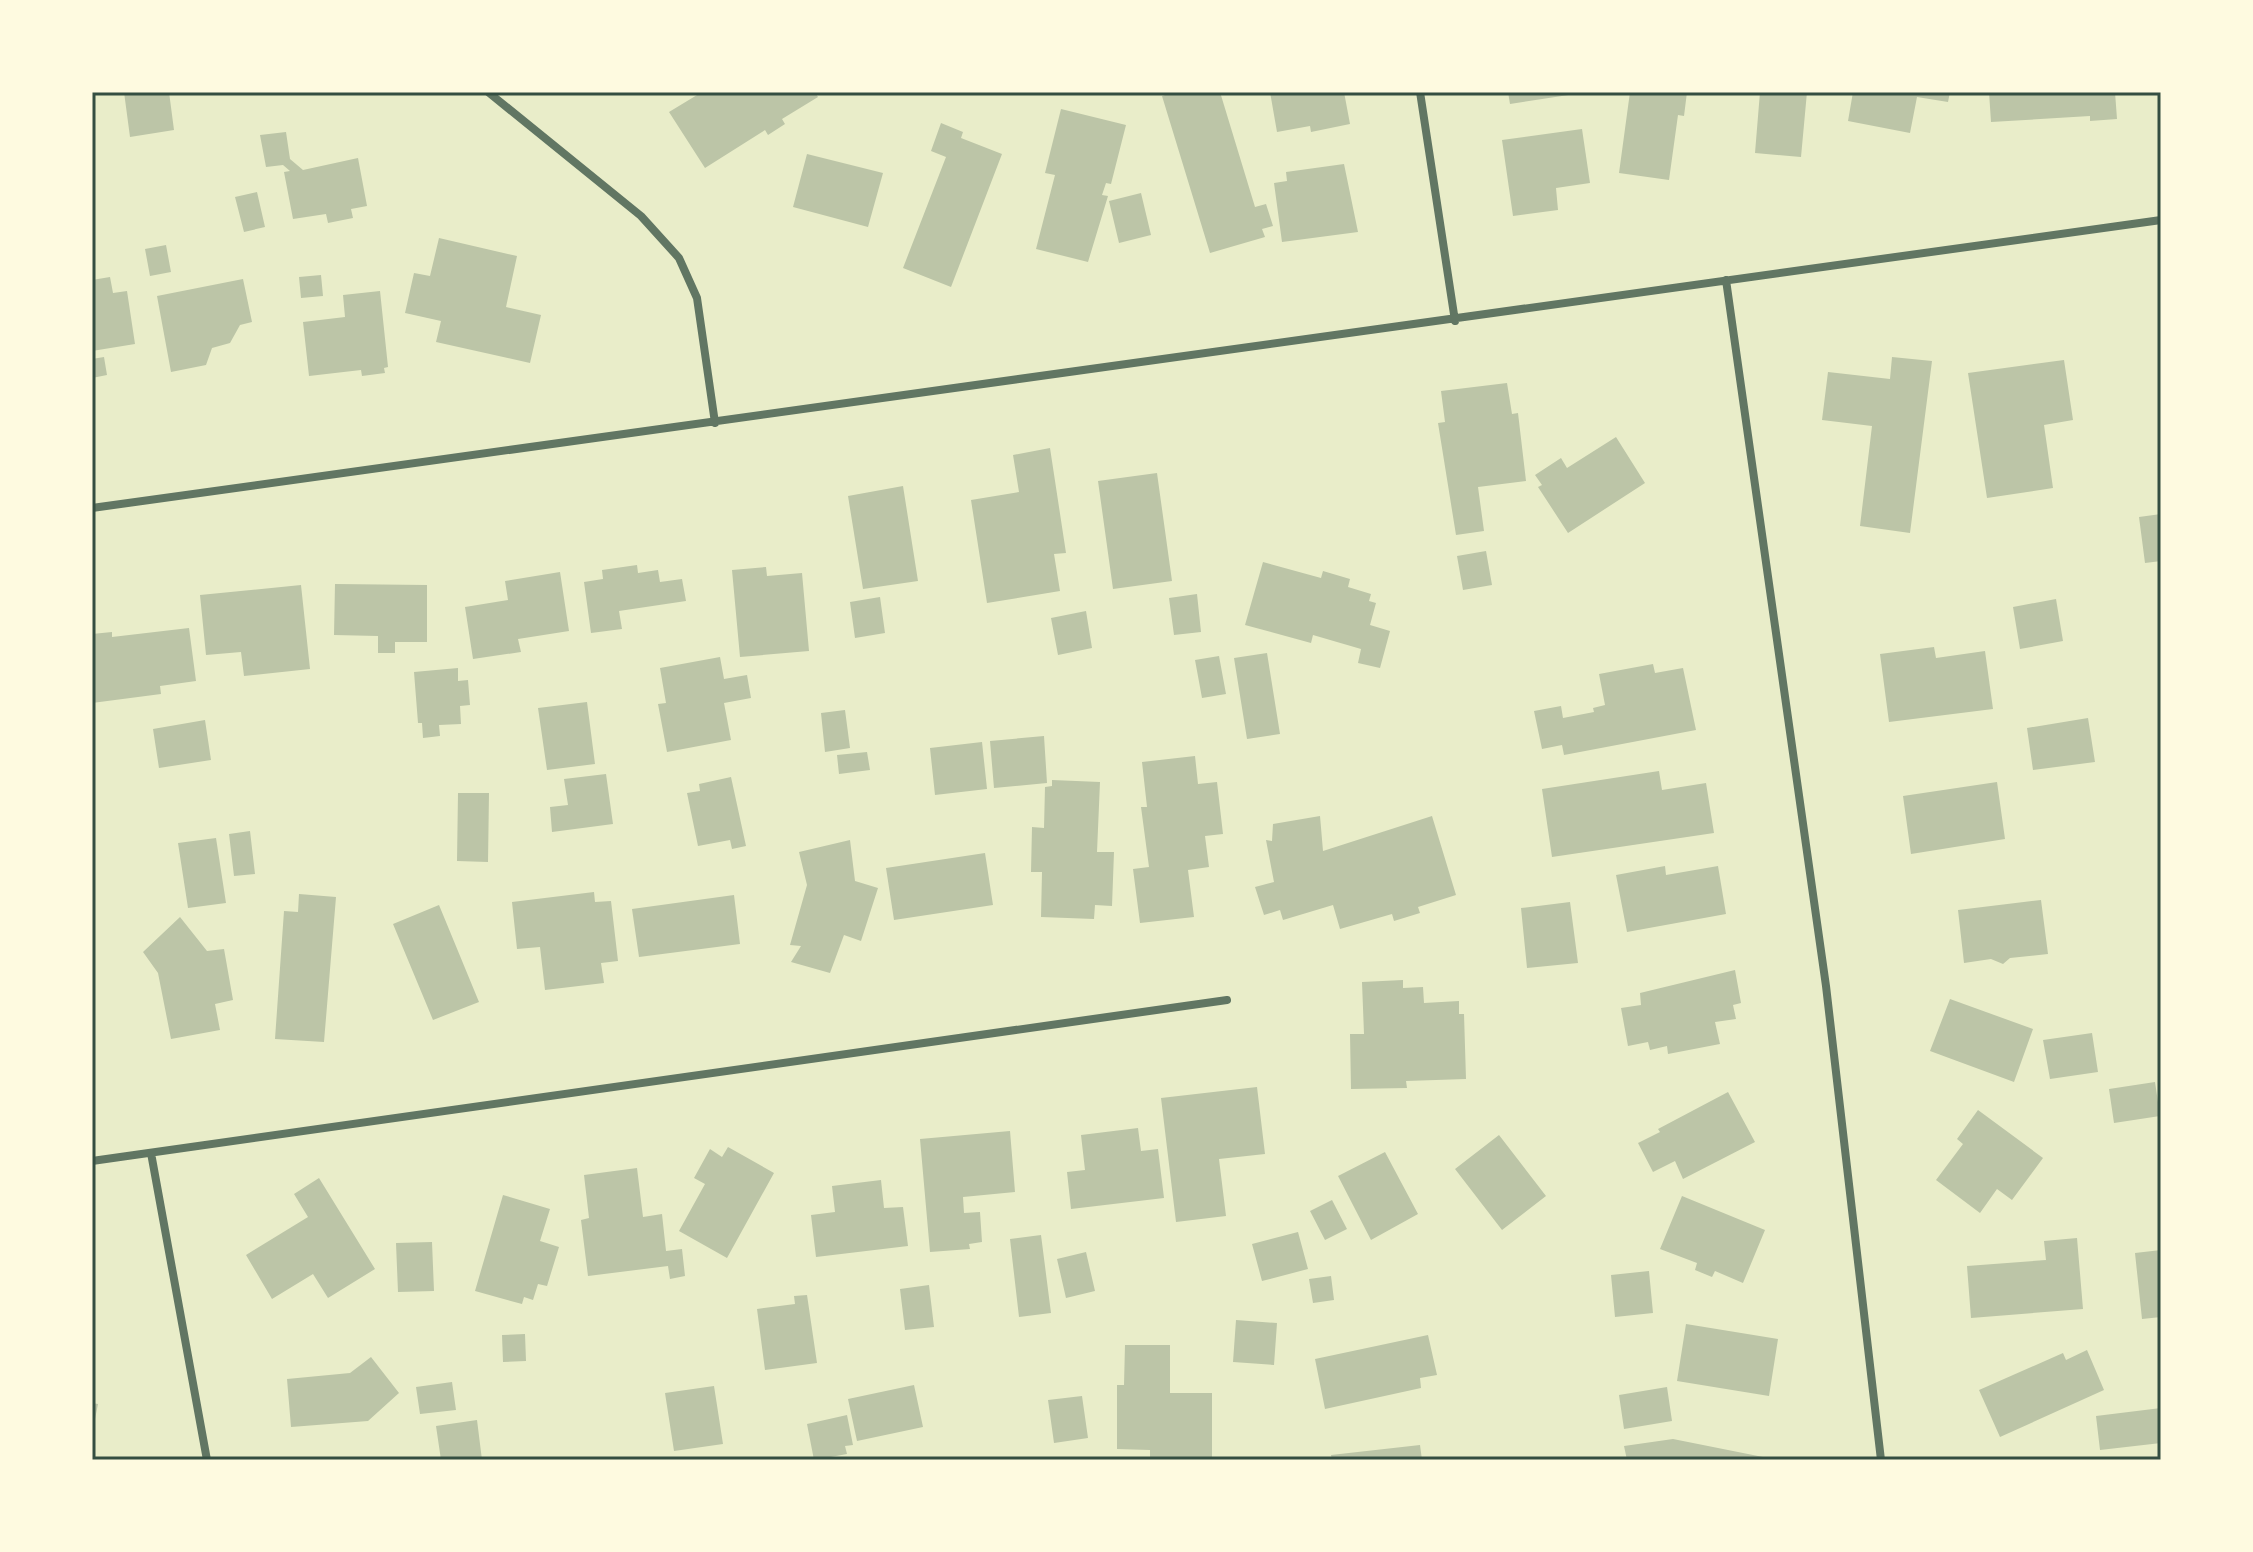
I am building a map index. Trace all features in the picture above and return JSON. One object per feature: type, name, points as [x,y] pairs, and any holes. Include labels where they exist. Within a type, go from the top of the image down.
[{"type":"street","points":[[488,92],[641,216],[679,258],[697,298],[715,423]]},
{"type":"street","points":[[1420,92],[1455,321]]},
{"type":"street","points":[[92,508],[1455,321],[2161,220]]},
{"type":"street","points":[[1726,280],[1826,986],[1881,1460]]},
{"type":"street","points":[[92,1161],[1227,1000]]},
{"type":"street","points":[[151,1153],[207,1460]]},
{"type":"building","points":[[124,92],[169,92],[174,130],[130,137]]},
{"type":"building","points":[[702,92],[815,92],[818,97],[782,119],[785,124],[768,135],[765,130],[705,168],[669,112]]},
{"type":"building","points":[[1174,92],[1220,92],[1255,207],[1266,204],[1273,226],[1262,229],[1265,237],[1210,253],[1162,96]]},
{"type":"building","points":[[1270,92],[1344,92],[1350,124],[1311,132],[1310,126],[1277,132]]},
{"type":"building","points":[[1508,92],[1575,92],[1575,94],[1510,104]]},
{"type":"building","points":[[1630,92],[1687,92],[1684,116],[1678,115],[1669,180],[1619,173]]},
{"type":"building","points":[[1760,92],[1807,92],[1801,157],[1755,153]]},
{"type":"building","points":[[1853,92],[1950,92],[1948,102],[1917,97],[1910,133],[1848,121]]},
{"type":"building","points":[[1989,92],[2115,92],[2117,119],[2090,121],[2090,116],[1991,122]]},
{"type":"building","points":[[1061,109],[1126,125],[1111,184],[1106,183],[1102,195],[1108,196],[1088,262],[1036,249],[1055,175],[1045,173]]},
{"type":"building","points":[[941,123],[963,132],[961,138],[1002,154],[951,287],[903,268],[946,157],[931,151]]},
{"type":"building","points":[[1582,129],[1590,183],[1556,188],[1558,210],[1513,216],[1502,140]]},
{"type":"building","points":[[286,132],[290,159],[303,170],[358,158],[367,206],[351,209],[353,218],[328,223],[326,214],[293,219],[284,172],[290,171],[283,165],[266,167],[260,135]]},
{"type":"building","points":[[807,154],[883,173],[868,227],[793,207]]},
{"type":"building","points":[[1344,164],[1358,232],[1282,242],[1274,183],[1287,181],[1286,172]]},
{"type":"building","points":[[257,192],[265,227],[244,232],[235,197]]},
{"type":"building","points":[[1141,193],[1151,235],[1119,243],[1109,201]]},
{"type":"building","points":[[439,238],[517,256],[506,307],[541,315],[530,363],[436,342],[441,321],[405,313],[414,273],[430,276]]},
{"type":"building","points":[[166,245],[171,272],[150,276],[145,249]]},
{"type":"building","points":[[321,275],[323,296],[301,298],[299,277]]},
{"type":"building","points":[[110,277],[113,293],[127,291],[135,344],[92,351],[92,280]]},
{"type":"building","points":[[243,279],[252,322],[240,325],[230,343],[212,348],[206,365],[171,372],[157,296]]},
{"type":"building","points":[[380,291],[388,367],[384,368],[385,373],[362,376],[361,370],[309,376],[303,322],[345,317],[343,295]]},
{"type":"building","points":[[104,357],[107,375],[92,378],[92,359]]},
{"type":"building","points":[[1892,357],[1932,361],[1910,533],[1860,526],[1872,426],[1822,420],[1828,372],[1890,379]]},
{"type":"building","points":[[2064,360],[2073,420],[2044,425],[2053,488],[1987,498],[1968,373]]},
{"type":"building","points":[[1507,383],[1512,414],[1518,413],[1526,481],[1478,487],[1484,531],[1456,535],[1438,423],[1445,422],[1441,391]]},
{"type":"building","points":[[1616,437],[1645,483],[1568,533],[1538,487],[1542,485],[1535,475],[1561,458],[1567,468]]},
{"type":"building","points":[[1050,448],[1066,553],[1054,554],[1060,591],[987,603],[971,500],[1019,492],[1013,455]]},
{"type":"building","points":[[1157,473],[1172,581],[1113,589],[1098,481]]},
{"type":"building","points":[[903,486],[918,581],[863,589],[848,496]]},
{"type":"building","points":[[2161,514],[2161,561],[2145,563],[2139,517]]},
{"type":"building","points":[[1486,551],[1492,585],[1463,590],[1457,556]]},
{"type":"building","points":[[1263,562],[1321,578],[1323,571],[1350,579],[1348,587],[1371,594],[1369,601],[1376,603],[1370,625],[1390,631],[1380,668],[1358,663],[1361,649],[1313,635],[1311,643],[1245,625]]},
{"type":"building","points":[[637,565],[638,573],[658,570],[660,582],[682,579],[686,601],[619,611],[622,629],[591,633],[584,582],[603,579],[602,570]]},
{"type":"building","points":[[766,567],[767,576],[802,573],[809,651],[740,657],[732,570]]},
{"type":"building","points":[[560,572],[569,631],[518,639],[521,652],[473,659],[465,607],[508,600],[505,581]]},
{"type":"building","points":[[335,584],[427,585],[427,642],[395,642],[395,653],[378,653],[378,636],[334,635]]},
{"type":"building","points":[[301,585],[310,669],[244,676],[241,652],[206,655],[200,595]]},
{"type":"building","points":[[1197,594],[1201,632],[1174,635],[1169,598]]},
{"type":"building","points":[[880,597],[885,633],[855,638],[850,602]]},
{"type":"building","points":[[2056,599],[2063,641],[2020,649],[2013,607]]},
{"type":"building","points":[[1086,611],[1092,648],[1058,655],[1051,618]]},
{"type":"building","points":[[189,628],[196,681],[160,686],[161,694],[92,703],[92,634],[112,632],[112,637]]},
{"type":"building","points":[[1934,647],[1936,658],[1985,651],[1993,709],[1889,722],[1880,654]]},
{"type":"building","points":[[1267,653],[1280,734],[1247,739],[1234,658]]},
{"type":"building","points":[[1219,656],[1226,694],[1202,698],[1195,660]]},
{"type":"building","points":[[720,657],[724,679],[747,675],[751,698],[724,703],[731,740],[667,752],[658,704],[666,703],[660,668]]},
{"type":"building","points":[[1653,664],[1655,673],[1683,668],[1696,730],[1564,755],[1562,745],[1542,749],[1534,711],[1561,706],[1563,718],[1594,712],[1593,708],[1605,705],[1599,674]]},
{"type":"building","points":[[458,668],[458,681],[468,680],[470,705],[460,706],[461,724],[439,725],[440,736],[423,738],[422,723],[418,723],[414,672]]},
{"type":"building","points":[[587,702],[595,764],[547,770],[538,708]]},
{"type":"building","points":[[845,710],[850,748],[825,752],[821,713]]},
{"type":"building","points":[[2088,718],[2095,762],[2033,770],[2027,728]]},
{"type":"building","points":[[205,720],[211,760],[159,768],[153,729]]},
{"type":"building","points":[[1044,736],[1047,783],[994,788],[990,741]]},
{"type":"building","points":[[982,742],[987,789],[935,795],[930,748]]},
{"type":"building","points":[[867,752],[870,770],[839,774],[837,755]]},
{"type":"building","points":[[1195,756],[1198,784],[1217,782],[1223,834],[1205,836],[1209,867],[1188,870],[1194,917],[1140,923],[1133,869],[1149,867],[1141,807],[1147,807],[1142,762]]},
{"type":"building","points":[[1659,771],[1662,790],[1706,783],[1714,833],[1552,857],[1542,789]]},
{"type":"building","points":[[606,774],[613,824],[552,832],[550,807],[568,805],[564,779]]},
{"type":"building","points":[[731,777],[746,846],[732,849],[730,840],[698,846],[687,793],[700,791],[699,784]]},
{"type":"building","points":[[1052,780],[1100,782],[1097,852],[1114,852],[1112,906],[1095,905],[1094,919],[1041,917],[1042,872],[1031,872],[1032,827],[1044,828],[1045,787],[1052,786]]},
{"type":"building","points":[[1997,782],[2005,839],[1911,854],[1903,796]]},
{"type":"building","points":[[458,793],[489,793],[488,862],[457,861]]},
{"type":"building","points":[[1320,816],[1323,851],[1432,816],[1456,895],[1418,907],[1420,913],[1394,921],[1392,914],[1340,929],[1333,905],[1283,920],[1280,910],[1264,915],[1255,887],[1274,882],[1266,840],[1272,841],[1273,824]]},
{"type":"building","points":[[250,831],[255,874],[234,876],[229,834]]},
{"type":"building","points":[[216,838],[226,903],[188,908],[178,843]]},
{"type":"building","points":[[850,840],[855,881],[878,888],[861,941],[844,935],[830,973],[791,962],[801,946],[790,945],[807,885],[799,852]]},
{"type":"building","points":[[985,853],[993,905],[894,920],[886,868]]},
{"type":"building","points":[[1665,866],[1666,875],[1718,866],[1726,914],[1627,932],[1616,875]]},
{"type":"building","points":[[594,892],[595,902],[611,901],[618,961],[601,963],[604,983],[545,990],[540,947],[517,949],[512,902]]},
{"type":"building","points":[[299,894],[336,897],[324,1042],[275,1039],[284,911],[298,912]]},
{"type":"building","points":[[734,895],[740,944],[639,957],[632,909]]},
{"type":"building","points":[[2041,900],[2048,954],[2010,958],[2003,964],[1991,959],[1964,963],[1958,910]]},
{"type":"building","points":[[1570,902],[1578,963],[1527,968],[1521,908]]},
{"type":"building","points":[[439,905],[479,1002],[433,1020],[393,924]]},
{"type":"building","points":[[180,917],[207,951],[224,949],[233,1000],[215,1004],[220,1030],[171,1039],[158,973],[143,952]]},
{"type":"building","points":[[1735,970],[1741,1003],[1733,1005],[1736,1019],[1715,1022],[1720,1044],[1668,1054],[1667,1046],[1650,1050],[1648,1042],[1628,1046],[1621,1008],[1641,1005],[1640,993]]},
{"type":"building","points":[[1403,980],[1403,988],[1423,987],[1424,1003],[1459,1001],[1459,1014],[1464,1014],[1466,1079],[1406,1081],[1407,1088],[1351,1089],[1350,1034],[1364,1034],[1362,982]]},
{"type":"building","points":[[1950,999],[2033,1029],[2014,1082],[1930,1051]]},
{"type":"building","points":[[2092,1033],[2098,1072],[2050,1079],[2043,1040]]},
{"type":"building","points":[[2155,1082],[2160,1116],[2114,1123],[2109,1089]]},
{"type":"building","points":[[1257,1087],[1265,1154],[1219,1159],[1226,1216],[1176,1222],[1161,1098]]},
{"type":"building","points":[[1728,1092],[1755,1142],[1683,1179],[1675,1161],[1653,1172],[1638,1143]]},
{"type":"building","points":[[1978,1110],[2043,1158],[2012,1200],[1997,1189],[1980,1213],[1936,1180],[1963,1144],[1957,1139]]},
{"type":"building","points":[[1138,1128],[1141,1151],[1158,1149],[1164,1198],[1071,1209],[1067,1172],[1085,1170],[1081,1135]]},
{"type":"building","points":[[1010,1131],[1015,1192],[963,1197],[964,1213],[980,1212],[982,1242],[969,1244],[970,1249],[930,1252],[920,1139]]},
{"type":"building","points":[[1499,1135],[1546,1196],[1502,1230],[1455,1169]]},
{"type":"building","points":[[728,1147],[774,1173],[727,1258],[679,1231],[705,1184],[694,1178],[710,1149],[722,1157]]},
{"type":"building","points":[[1385,1152],[1418,1214],[1371,1240],[1338,1176]]},
{"type":"building","points":[[637,1168],[643,1217],[662,1214],[666,1251],[682,1249],[685,1276],[670,1279],[668,1266],[588,1276],[581,1220],[589,1218],[584,1175]]},
{"type":"building","points":[[319,1178],[375,1269],[328,1298],[313,1274],[272,1299],[246,1255],[308,1217],[294,1194]]},
{"type":"building","points":[[881,1180],[884,1208],[903,1207],[908,1246],[816,1257],[811,1215],[835,1212],[832,1186]]},
{"type":"building","points":[[503,1195],[550,1209],[540,1241],[559,1247],[547,1286],[538,1284],[533,1300],[524,1297],[522,1304],[475,1291]]},
{"type":"building","points":[[1682,1196],[1765,1230],[1743,1283],[1715,1271],[1712,1277],[1695,1270],[1697,1263],[1660,1249]]},
{"type":"building","points":[[1332,1200],[1347,1229],[1325,1240],[1310,1211]]},
{"type":"building","points":[[1298,1232],[1308,1269],[1262,1281],[1252,1244]]},
{"type":"building","points":[[1041,1235],[1051,1313],[1019,1317],[1010,1239]]},
{"type":"building","points":[[2077,1238],[2083,1309],[1971,1318],[1967,1266],[2046,1260],[2044,1241]]},
{"type":"building","points":[[432,1242],[434,1291],[398,1292],[396,1243]]},
{"type":"building","points":[[2161,1250],[2161,1317],[2142,1319],[2135,1253]]},
{"type":"building","points":[[1086,1252],[1095,1291],[1066,1298],[1057,1259]]},
{"type":"building","points":[[1649,1271],[1653,1313],[1615,1317],[1611,1275]]},
{"type":"building","points":[[1331,1276],[1334,1300],[1313,1303],[1309,1279]]},
{"type":"building","points":[[929,1285],[934,1327],[905,1330],[900,1289]]},
{"type":"building","points":[[807,1295],[817,1363],[765,1370],[757,1309],[795,1304],[794,1296]]},
{"type":"building","points":[[1236,1320],[1277,1323],[1274,1365],[1233,1362]]},
{"type":"building","points":[[1686,1324],[1778,1339],[1769,1396],[1677,1381]]},
{"type":"building","points":[[525,1334],[526,1361],[503,1362],[502,1335]]},
{"type":"building","points":[[1428,1335],[1437,1375],[1420,1378],[1421,1388],[1325,1409],[1315,1359]]},
{"type":"building","points":[[1125,1345],[1170,1345],[1170,1393],[1212,1393],[1212,1460],[1150,1460],[1150,1450],[1117,1449],[1117,1385],[1124,1385]]},
{"type":"building","points":[[2087,1350],[2104,1390],[2000,1437],[1979,1390],[2063,1353],[2066,1360]]},
{"type":"building","points":[[371,1357],[399,1393],[368,1421],[291,1427],[287,1379],[350,1373]]},
{"type":"building","points":[[452,1382],[456,1410],[420,1414],[416,1387]]},
{"type":"building","points":[[914,1385],[923,1427],[857,1441],[848,1399]]},
{"type":"building","points":[[714,1386],[723,1444],[674,1451],[665,1393]]},
{"type":"building","points":[[1667,1387],[1672,1421],[1624,1429],[1619,1395]]},
{"type":"building","points":[[1082,1396],[1088,1438],[1054,1443],[1048,1400]]},
{"type":"building","points":[[92,1403],[98,1404],[93,1429],[92,1429]]},
{"type":"building","points":[[2161,1408],[2161,1443],[2100,1450],[2096,1416]]},
{"type":"building","points":[[847,1415],[853,1445],[845,1446],[847,1454],[814,1460],[807,1424]]},
{"type":"building","points":[[477,1420],[482,1460],[441,1460],[436,1426]]},
{"type":"building","points":[[1673,1439],[1773,1460],[1627,1460],[1624,1446]]},
{"type":"building","points":[[1420,1445],[1422,1460],[1332,1460],[1331,1455]]}]
